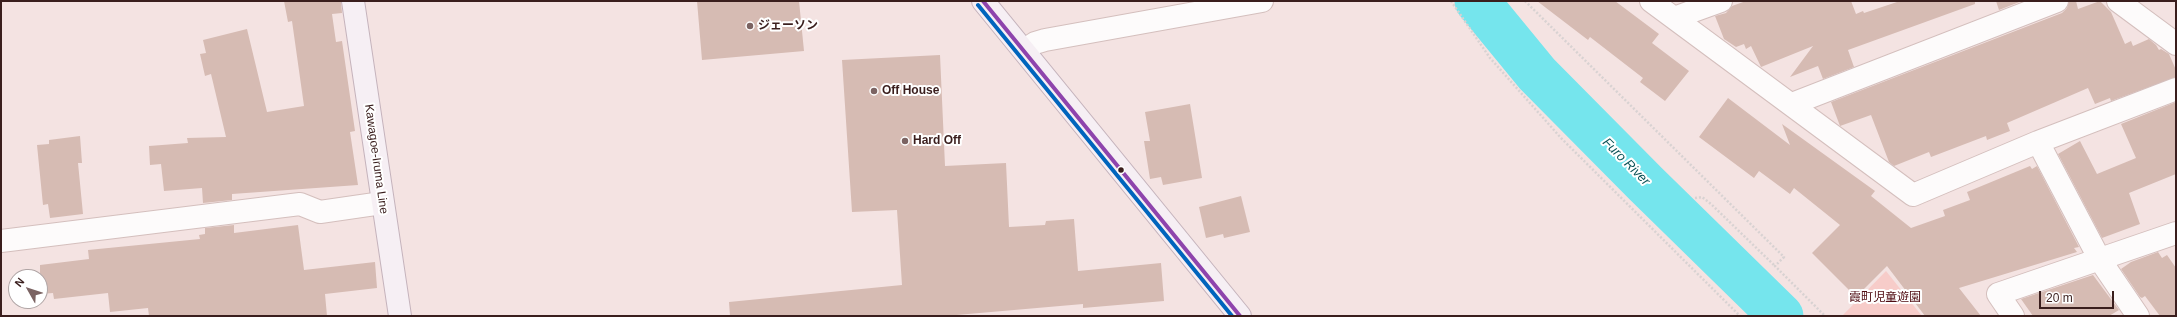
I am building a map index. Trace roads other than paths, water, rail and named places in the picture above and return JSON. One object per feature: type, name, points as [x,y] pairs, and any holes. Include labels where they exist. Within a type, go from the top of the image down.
[{"type":"main road","name":"Kawagoe-Iruma Line","points":[[353,1],[400,316]]},
{"type":"main road","points":[[983,1],[1240,316]]},
{"type":"street","points":[[1024,50],[1035,42],[1262,1]]},
{"type":"street","points":[[1651,1],[1913,195],[2038,142],[2176,89]]},
{"type":"street","points":[[1674,18],[1721,1]]},
{"type":"street","points":[[1792,104],[2057,1]]},
{"type":"street","points":[[2118,1],[2176,44]]},
{"type":"street","points":[[2038,142],[2100,260],[2138,316]]},
{"type":"street","points":[[1,241],[300,204],[320,212],[382,203]]},
{"type":"street","points":[[2013,316],[1998,294],[2176,233]]},
{"type":"waterway","name":"Furo River","points":[[1477,1],[1537,74],[1646,184],[1781,316]]},
{"type":"place","name":"ジェーソン","points":[[750,26]]},
{"type":"place","name":"Off House","points":[[874,91]]},
{"type":"place","name":"Hard Off","points":[[905,141]]},
{"type":"park label","name":"霞町児童遊園","points":[[1885,298]]}]
